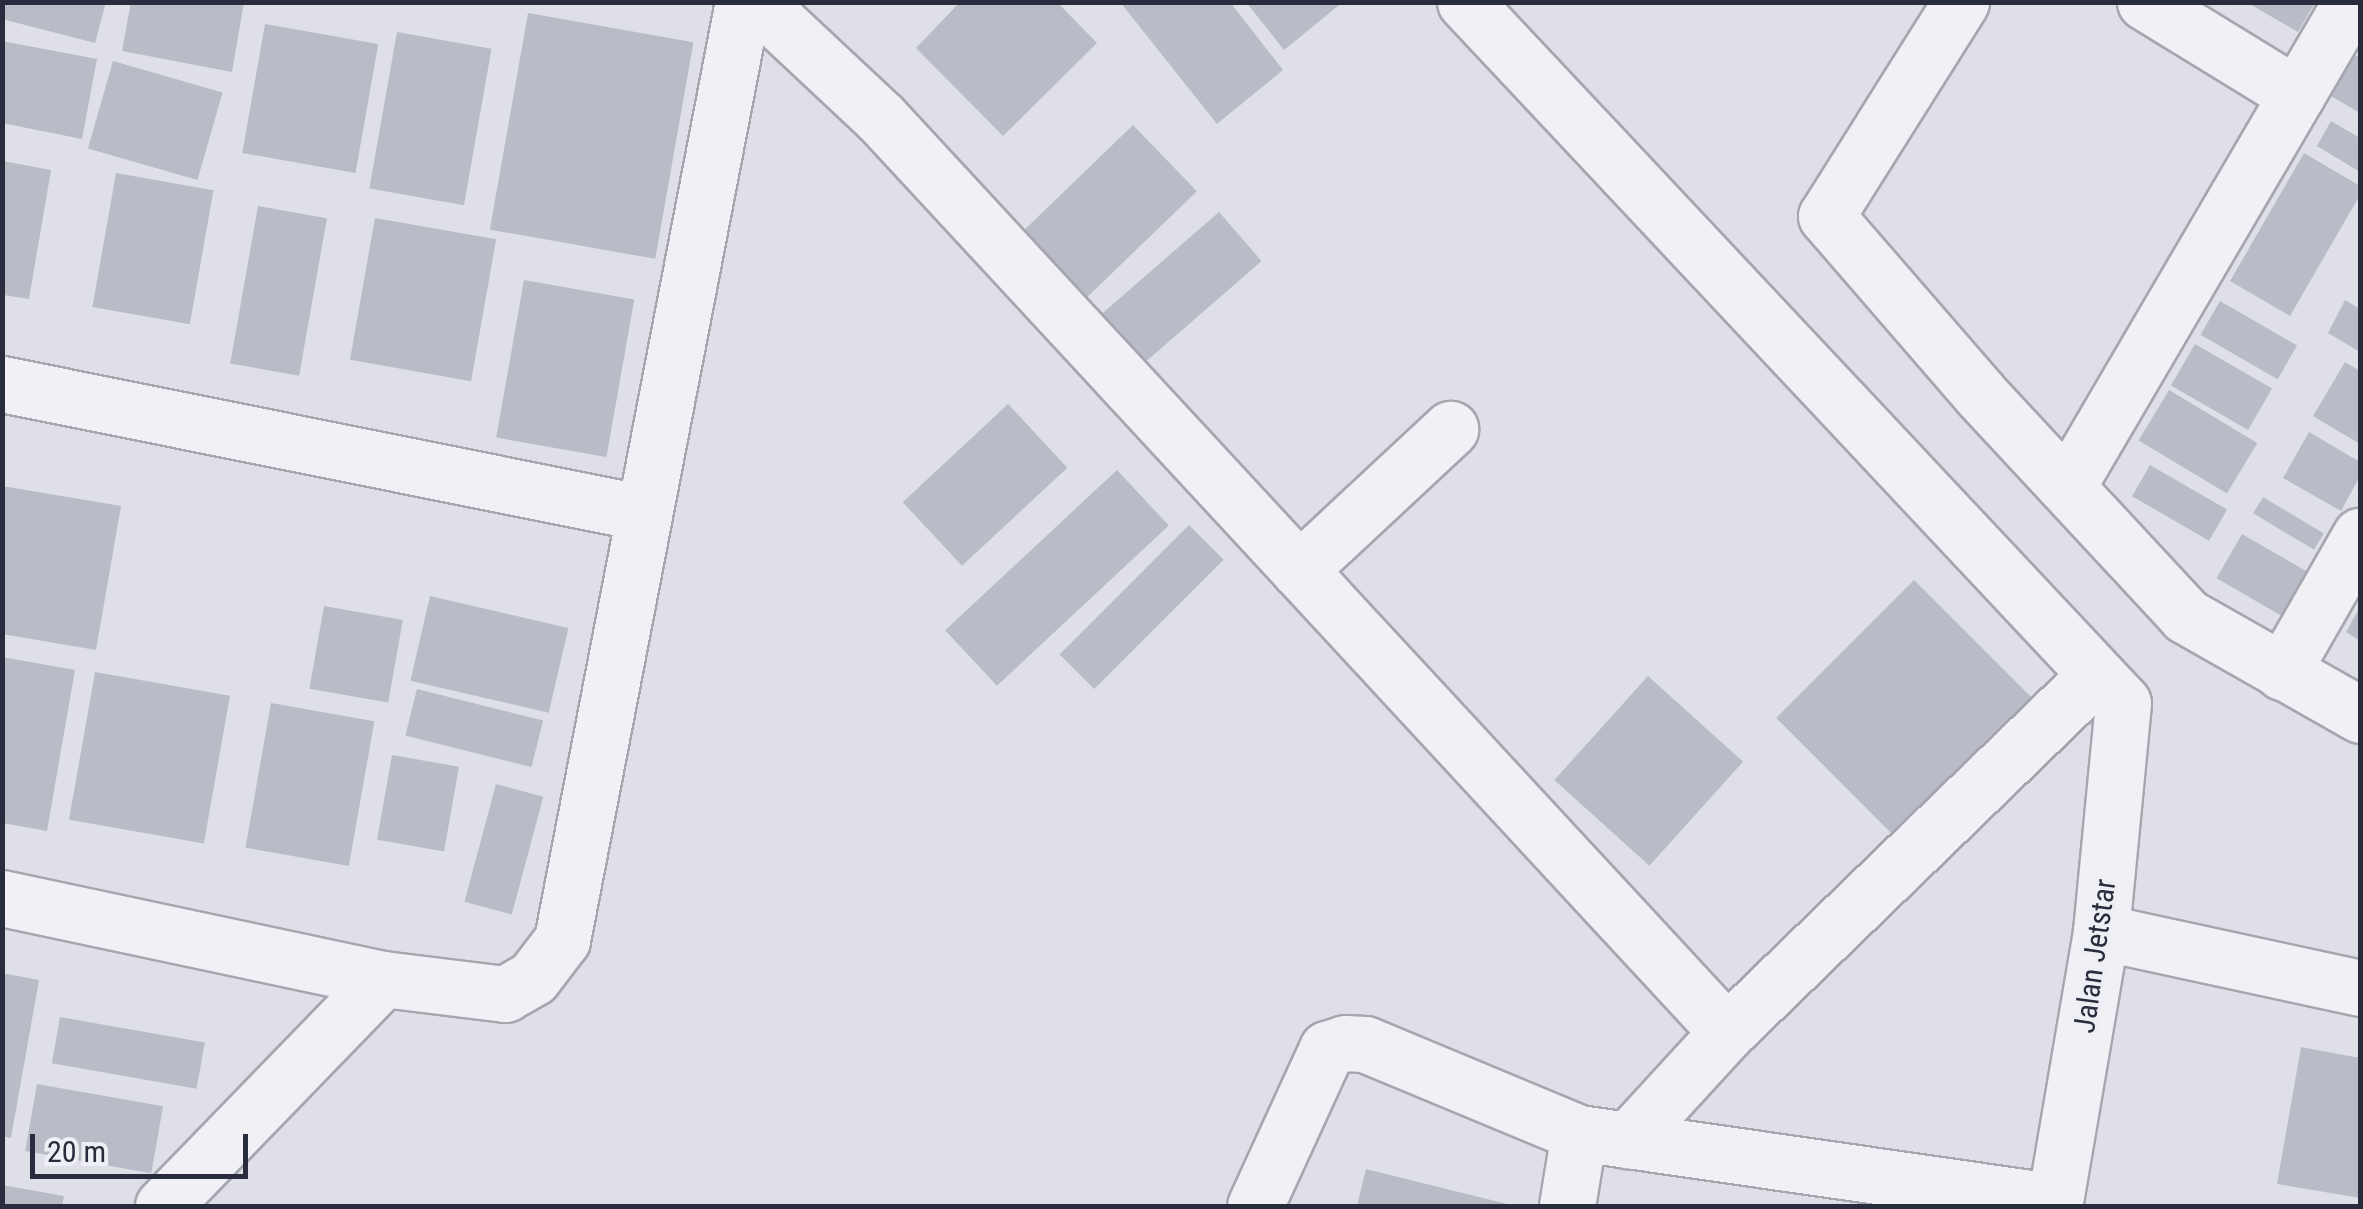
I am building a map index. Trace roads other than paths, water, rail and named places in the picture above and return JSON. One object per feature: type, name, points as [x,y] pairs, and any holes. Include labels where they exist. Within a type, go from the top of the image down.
[{"type":"street","points":[[2,898],[383,979],[505,994],[533,978],[562,940],[743,2]]},
{"type":"street","points":[[757,2],[880,116],[1727,1032]]},
{"type":"street","points":[[1465,2],[2108,690],[1727,1032],[1604,1136],[1566,1206]]},
{"type":"street","points":[[1962,2],[1826,216],[2186,616],[2360,714]]},
{"type":"street","points":[[2145,2],[2297,96]]},
{"type":"street","points":[[2066,487],[2351,2]]},
{"type":"street","points":[[2,384],[644,513]]},
{"type":"street","points":[[1299,570],[1450,429]]},
{"type":"street","points":[[2282,672],[2360,536]]},
{"type":"street","name":"Jalan Jetstar","points":[[2055,1204],[2102,932],[2108,690]]},
{"type":"street","points":[[2102,932],[2360,988]]},
{"type":"street","points":[[164,1206],[383,979]]},
{"type":"street","points":[[1255,1206],[1327,1049],[1345,1043],[1365,1044],[1604,1136],[2055,1204]]}]
